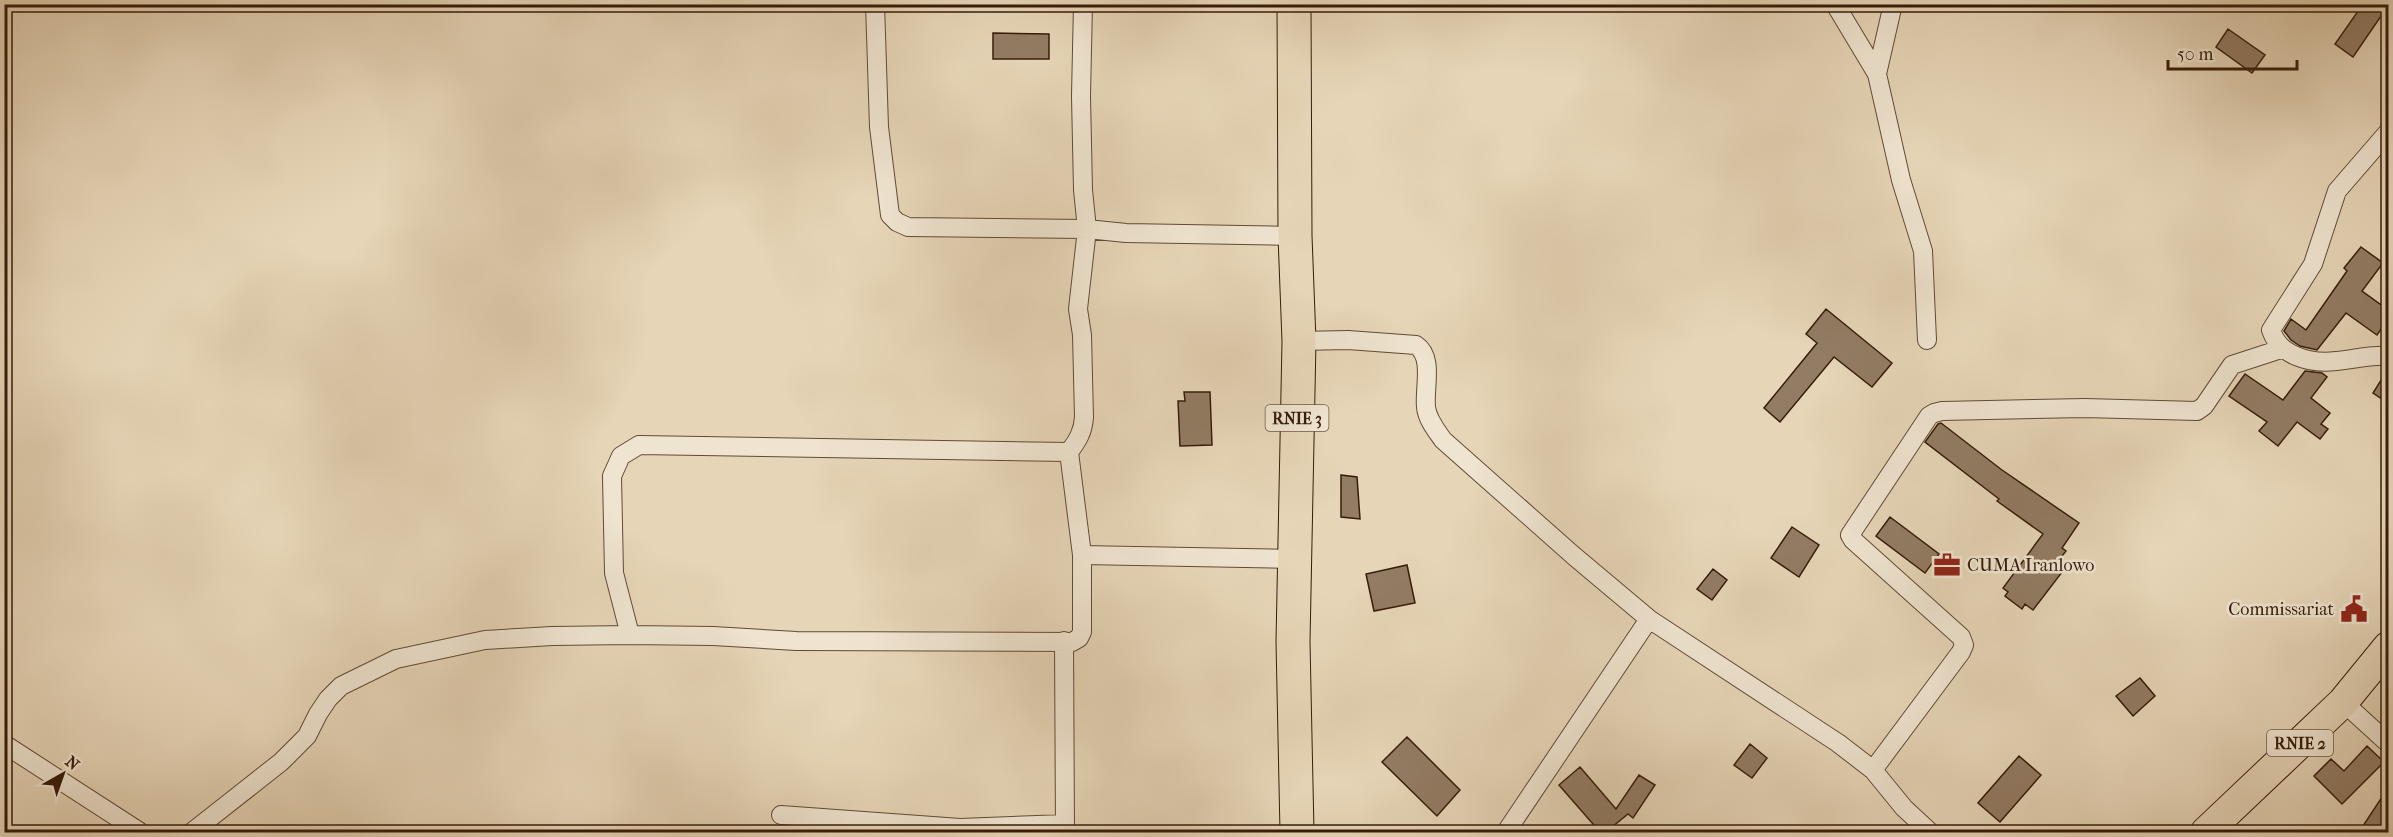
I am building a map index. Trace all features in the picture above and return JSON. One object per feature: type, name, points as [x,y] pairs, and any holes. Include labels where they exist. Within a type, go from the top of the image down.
[{"type":"highway","name":"RNIE 3","points":[[1294,4],[1295,236],[1299,341],[1293,642],[1297,832]]},
{"type":"main road","name":"RNIE 2","points":[[2206,832],[2343,702],[2388,647]]},
{"type":"street","points":[[875,4],[879,127],[890,215],[897,222],[908,227],[1087,229],[1126,233],[1295,236]]},
{"type":"street","points":[[192,832],[281,762],[307,736],[323,706],[341,686],[396,659],[485,640],[552,636],[630,635],[796,640],[1072,642],[1079,638],[1082,632],[1082,555],[1069,452],[1083,429],[1082,335],[1078,309],[1087,229],[1083,189],[1081,96],[1083,4]]},
{"type":"street","points":[[1834,4],[1877,74],[1901,180],[1923,251],[1927,340]]},
{"type":"street","points":[[1877,74],[1893,4]]},
{"type":"street","points":[[2388,132],[2337,191],[2313,264],[2271,330],[2282,349],[2318,362],[2388,356]]},
{"type":"street","points":[[1299,341],[1348,340],[1416,345],[1423,350],[1426,358],[1426,409],[1443,440],[1574,556],[1649,618],[1838,743],[1873,770],[1904,808],[1930,832]]},
{"type":"street","points":[[1873,770],[1964,645],[1960,637],[1852,540],[1850,535],[1929,416],[1934,412],[1942,411],[2085,408],[2197,411],[2204,406],[2232,365],[2282,349]]},
{"type":"street","points":[[630,635],[614,573],[612,476],[621,456],[639,445],[1069,452]]},
{"type":"street","points":[[1082,555],[1294,559]]},
{"type":"street","points":[[1506,832],[1649,618]]},
{"type":"street","points":[[781,815],[960,828],[1065,828],[1064,641]]},
{"type":"street","points":[[2343,702],[2388,743]]},
{"type":"street","points":[[4,744],[140,832]]},
{"type":"building","points":[[2363,4],[2388,6],[2353,57],[2335,44]]},
{"type":"building","points":[[2228,29],[2265,55],[2252,73],[2216,47]]},
{"type":"building","points":[[993,33],[1049,34],[1049,59],[993,59]]},
{"type":"building","points":[[2361,247],[2383,263],[2362,291],[2388,310],[2388,319],[2377,335],[2346,313],[2317,350],[2300,346],[2291,340],[2284,331],[2291,319],[2306,330],[2347,271],[2344,268]]},
{"type":"building","points":[[1826,309],[1892,363],[1872,387],[1834,357],[1780,422],[1764,408],[1817,343],[1806,334]]},
{"type":"building","points":[[2388,369],[2388,403],[2373,393]]},
{"type":"building","points":[[2305,371],[2322,373],[2327,377],[2311,398],[2330,413],[2321,424],[2328,429],[2320,439],[2297,422],[2278,446],[2259,431],[2267,422],[2229,396],[2245,374],[2283,400]]},
{"type":"building","points":[[1184,392],[1210,392],[1212,445],[1180,446],[1178,401],[1185,401]]},
{"type":"building","points":[[1941,423],[2002,470],[2079,523],[2062,548],[2066,551],[2058,561],[2066,567],[2033,610],[2025,604],[2022,609],[2005,596],[2008,592],[2003,588],[2043,534],[1997,501],[1999,499],[1925,442]]},
{"type":"building","points":[[1341,475],[1357,477],[1360,519],[1341,517]]},
{"type":"building","points":[[1890,517],[1939,554],[1925,573],[1876,536]]},
{"type":"building","points":[[1792,527],[1819,545],[1799,577],[1771,558]]},
{"type":"building","points":[[1407,565],[1415,603],[1374,611],[1366,574]]},
{"type":"building","points":[[1713,569],[1727,580],[1712,600],[1697,589]]},
{"type":"building","points":[[2140,678],[2155,696],[2133,716],[2116,696]]},
{"type":"building","points":[[1407,737],[1460,790],[1437,816],[1382,762]]},
{"type":"building","points":[[1750,744],[1767,758],[1752,778],[1734,765]]},
{"type":"building","points":[[2367,746],[2384,762],[2342,804],[2314,776],[2331,759],[2344,771]]},
{"type":"building","points":[[2019,756],[2041,775],[2000,822],[1978,803]]},
{"type":"building","points":[[1580,767],[1616,809],[1639,775],[1655,785],[1633,818],[1628,814],[1606,832],[1600,832],[1559,785]]},
{"type":"building","points":[[2388,788],[2388,832],[2359,832]]},
{"type":"place","name":"CUMA Iranlowo","points":[[1947,565]]},
{"type":"place","name":"Commissariat","points":[[2354,609]]}]
